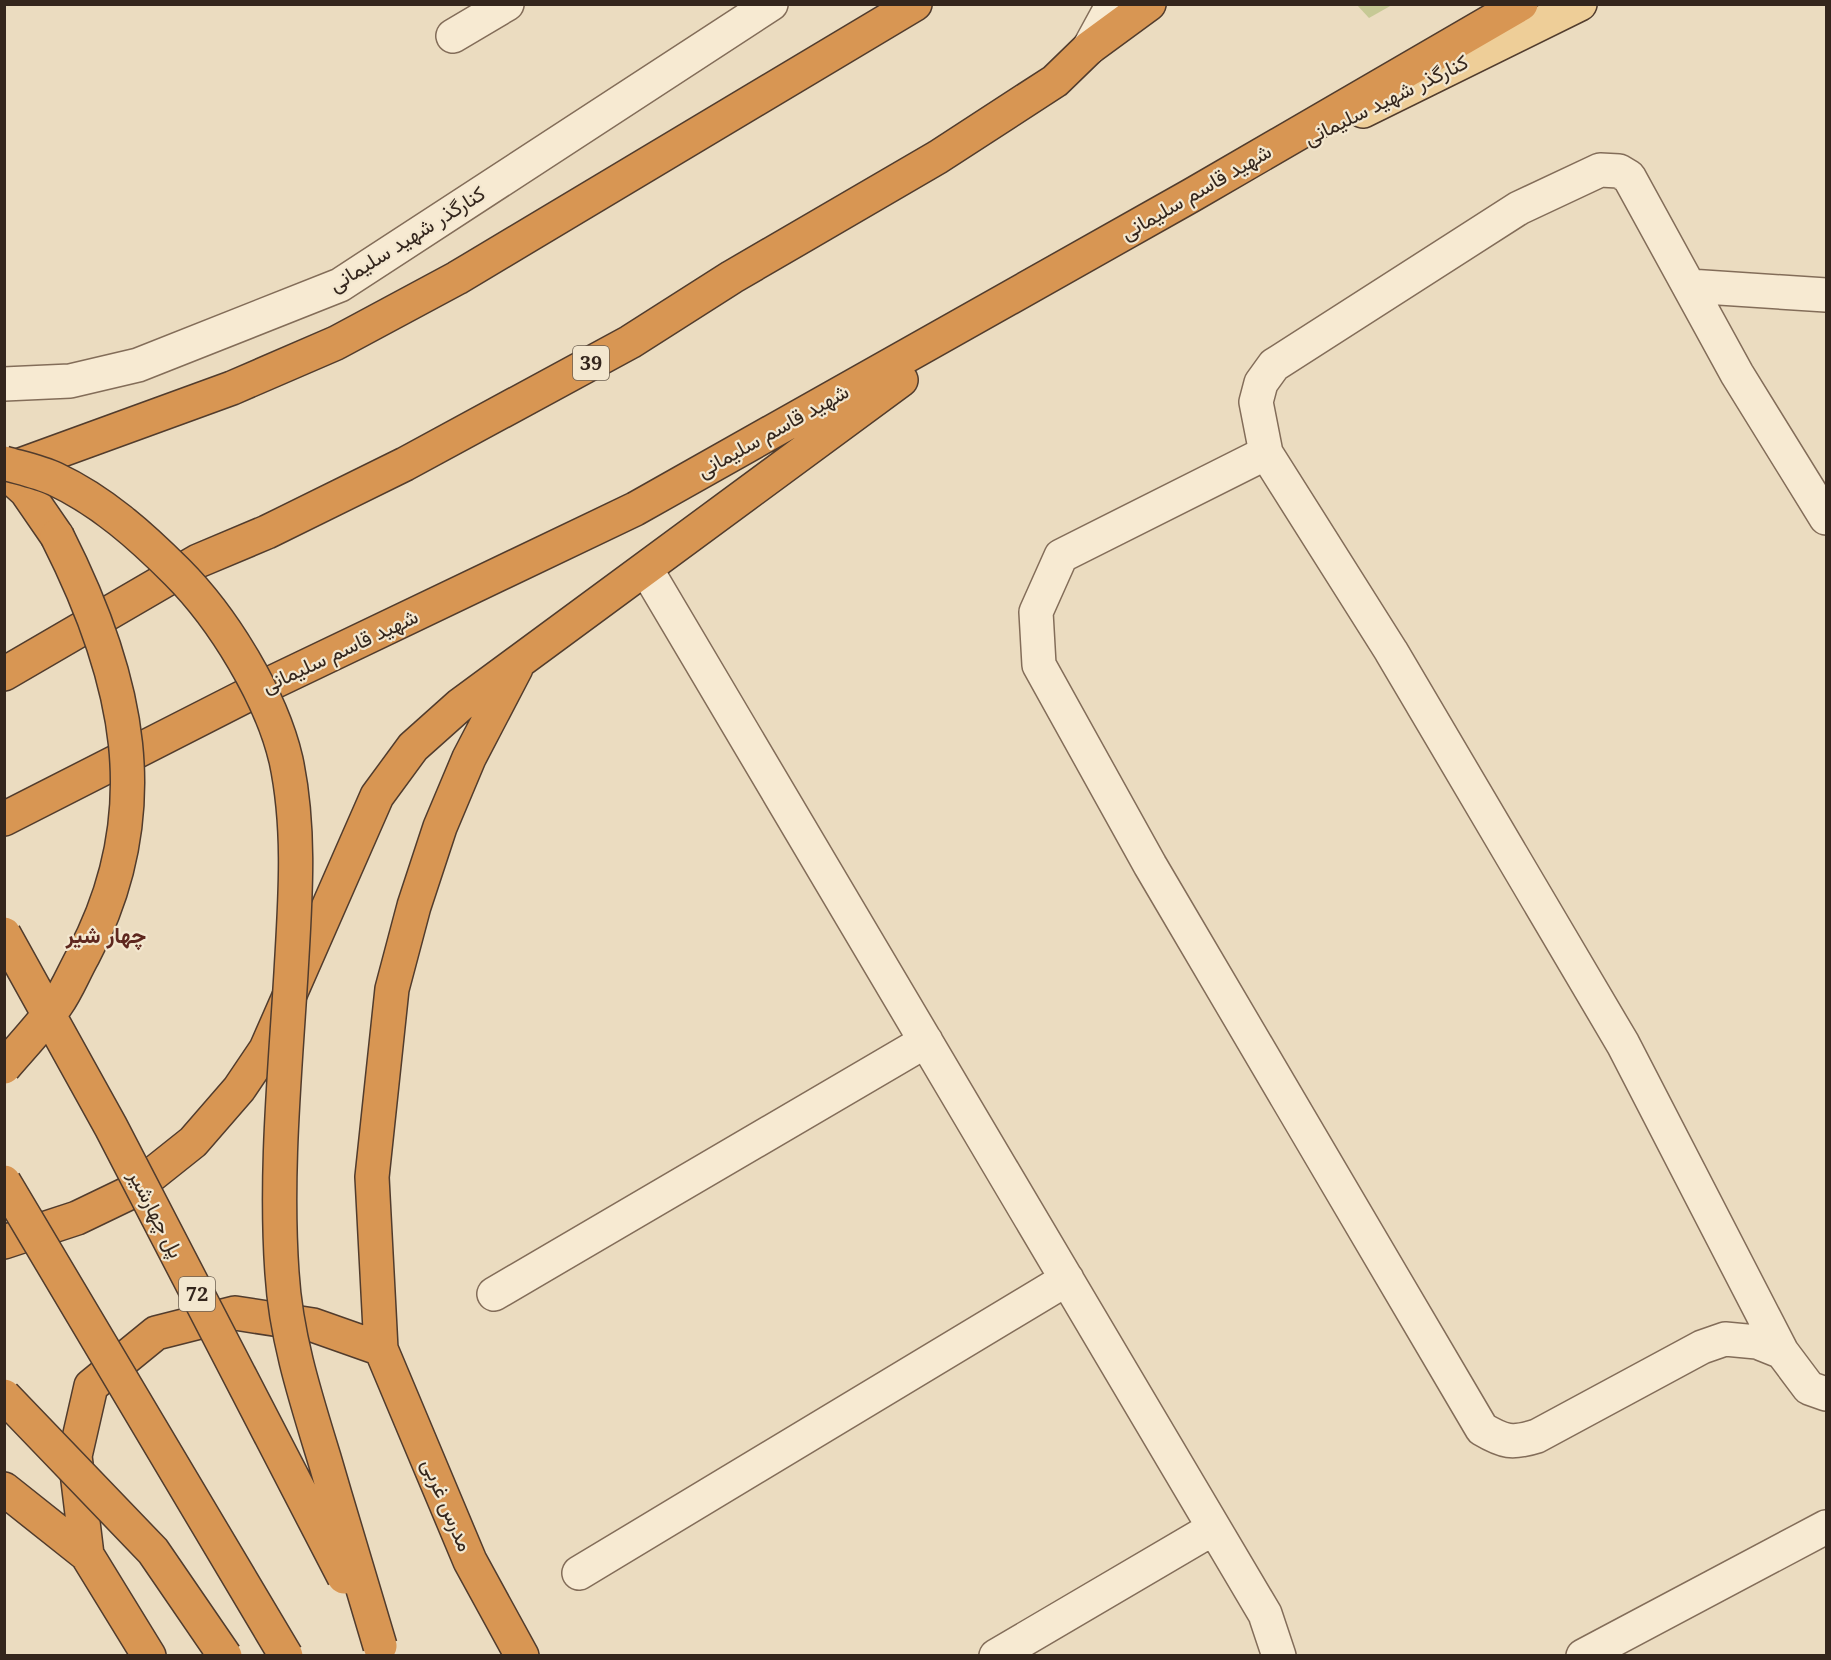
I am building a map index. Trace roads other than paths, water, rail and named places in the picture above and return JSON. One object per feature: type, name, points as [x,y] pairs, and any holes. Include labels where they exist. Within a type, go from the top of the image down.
[{"type":"highway","points":[[4,1067],[58,1003],[102,920],[123,844],[129,792],[125,730],[121,710],[109,658],[85,591],[57,536],[26,491],[4,471],[232,388],[336,343],[457,278],[915,4]]},
{"type":"highway","name":"39","points":[[4,674],[198,561],[267,532],[405,464],[630,342],[732,277],[938,157],[1055,81],[1089,48],[1149,4]]},
{"type":"highway","name":"شهید قاسم سلیمانی","points":[[4,819],[265,686],[635,509],[1192,195],[1521,4]]},
{"type":"highway","points":[[4,1242],[77,1218],[129,1193],[193,1142],[239,1089],[266,1049],[377,796],[413,747],[460,705],[1010,298]]},
{"type":"highway","points":[[4,463],[54,479],[110,512],[158,554],[201,597],[230,637],[257,688],[285,756],[292,797],[295,912],[280,1174],[282,1274],[290,1338],[304,1392],[383,1651]]},
{"type":"highway","name":"مدرس غربی","points":[[519,662],[469,758],[440,827],[414,906],[392,989],[372,1177],[381,1349],[470,1561],[522,1656]]},
{"type":"highway","name":"پل چهارشیر","points":[[4,934],[111,1127],[383,1651]]},
{"type":"highway","points":[[4,1182],[286,1656]]},
{"type":"highway","points":[[87,1555],[75,1456],[91,1386],[156,1333],[235,1313],[313,1325],[381,1349]]},
{"type":"highway","points":[[4,1396],[153,1551],[225,1656]]},
{"type":"highway","points":[[4,1490],[87,1555],[149,1656]]},
{"type":"main road","name":"کنارگذر شهید سلیمانی","points":[[1192,195],[1581,4]]},
{"type":"street","points":[[453,36],[507,4]]},
{"type":"street","name":"کنارگذر شهید سلیمانی","points":[[4,384],[70,381],[138,365],[340,285],[771,4]]},
{"type":"street","points":[[1089,48],[1113,4]]},
{"type":"street","points":[[1827,518],[1737,374],[1629,177],[1619,171],[1600,170],[1519,208],[1274,365],[1261,383],[1256,402],[1266,453],[1391,651],[1623,1044],[1782,1352],[1809,1388],[1827,1394]]},
{"type":"street","points":[[1689,286],[1827,295]]},
{"type":"street","points":[[1266,453],[1061,556],[1036,612],[1039,665],[1150,865],[1482,1429],[1496,1437],[1516,1443],[1537,1436],[1702,1347],[1725,1339],[1757,1342],[1782,1352]]},
{"type":"street","points":[[646,569],[1265,1614],[1279,1656]]},
{"type":"street","points":[[494,1294],[926,1041]]},
{"type":"street","points":[[579,1573],[1067,1279]]},
{"type":"street","points":[[1583,1656],[1827,1527]]},
{"type":"street","points":[[996,1656],[1214,1528]]},
{"type":"district","name":"چهار شیر","points":[[106,935]]}]
